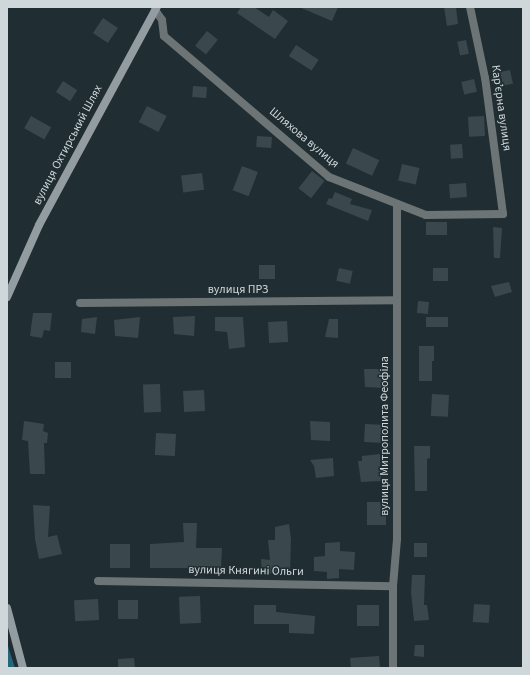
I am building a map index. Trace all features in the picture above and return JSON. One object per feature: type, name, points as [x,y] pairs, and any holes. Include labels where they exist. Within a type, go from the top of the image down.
[{"type":"main road","name":"вулиця Охтирський Шлях","points":[[7,297],[39,225],[156,8]]},
{"type":"main road","points":[[7,608],[24,668]]},
{"type":"street","name":"Карʼєрна вулиця","points":[[470,7],[485,78],[503,214]]},
{"type":"street","name":"Шляхова вулиця","points":[[156,8],[162,20],[164,36],[329,177],[426,215],[503,214]]},
{"type":"street","name":"вулиця Митрополита Феофіла","points":[[393,668],[393,586],[397,540],[397,204]]},
{"type":"street","name":"вулиця ПРЗ","points":[[80,303],[397,300]]},
{"type":"street","name":"вулиця Княгині Ольги","points":[[98,581],[393,586]]},
{"type":"shaded area","points":[[7,643],[15,668],[7,668]]},
{"type":"building","points":[[241,7],[254,7],[269,17],[273,10],[288,21],[275,39],[237,13]]},
{"type":"building","points":[[299,7],[338,7],[332,21]]},
{"type":"building","points":[[444,7],[456,7],[458,24],[447,26]]},
{"type":"building","points":[[103,18],[118,28],[108,43],[93,33]]},
{"type":"building","points":[[207,31],[218,40],[206,55],[195,46]]},
{"type":"building","points":[[466,40],[469,54],[460,56],[457,42]]},
{"type":"building","points":[[296,45],[319,60],[312,71],[289,56]]},
{"type":"building","points":[[510,70],[513,84],[503,86],[500,72]]},
{"type":"building","points":[[474,79],[477,92],[464,95],[461,82]]},
{"type":"building","points":[[63,81],[77,90],[70,101],[56,92]]},
{"type":"building","points":[[193,86],[207,87],[206,98],[192,97]]},
{"type":"building","points":[[147,106],[167,116],[158,132],[139,122]]},
{"type":"building","points":[[31,116],[51,127],[44,139],[24,128]]},
{"type":"building","points":[[484,116],[485,136],[469,137],[468,117]]},
{"type":"building","points":[[257,136],[272,137],[271,148],[256,147]]},
{"type":"building","points":[[462,144],[463,158],[451,159],[450,145]]},
{"type":"building","points":[[353,148],[379,160],[372,176],[346,163]]},
{"type":"building","points":[[402,164],[420,168],[416,185],[398,181]]},
{"type":"building","points":[[242,166],[258,172],[249,196],[233,190]]},
{"type":"building","points":[[312,171],[325,181],[311,198],[298,188]]},
{"type":"building","points":[[202,173],[204,190],[183,192],[181,176]]},
{"type":"building","points":[[466,183],[467,197],[450,198],[449,184]]},
{"type":"building","points":[[335,192],[352,199],[350,204],[372,210],[368,221],[326,204],[329,198],[332,199]]},
{"type":"building","points":[[426,222],[447,222],[447,235],[426,235]]},
{"type":"building","points":[[493,227],[502,228],[500,258],[494,258]]},
{"type":"building","points":[[259,265],[275,265],[275,279],[259,279]]},
{"type":"building","points":[[339,268],[353,271],[350,284],[336,281]]},
{"type":"building","points":[[433,268],[448,268],[448,281],[433,281]]},
{"type":"building","points":[[509,282],[512,292],[495,297],[491,286]]},
{"type":"building","points":[[418,301],[429,302],[428,314],[417,313]]},
{"type":"building","points":[[33,313],[52,313],[50,331],[44,330],[42,338],[30,336]]},
{"type":"building","points":[[195,316],[194,336],[174,334],[173,317]]},
{"type":"building","points":[[97,317],[95,334],[81,332],[82,319]]},
{"type":"building","points":[[140,317],[138,338],[115,336],[114,320]]},
{"type":"building","points":[[215,317],[243,317],[245,347],[229,349],[227,332],[215,331]]},
{"type":"building","points":[[426,317],[448,317],[448,327],[426,327]]},
{"type":"building","points":[[329,319],[338,319],[338,338],[325,337]]},
{"type":"building","points":[[287,321],[288,342],[269,343],[268,322]]},
{"type":"building","points":[[419,346],[434,346],[432,381],[419,381]]},
{"type":"building","points":[[55,362],[71,362],[71,378],[55,378]]},
{"type":"building","points":[[364,369],[384,369],[385,388],[365,387]]},
{"type":"building","points":[[160,384],[161,412],[144,413],[143,385]]},
{"type":"building","points":[[204,390],[205,411],[184,412],[183,391]]},
{"type":"building","points":[[432,394],[449,395],[448,417],[431,416]]},
{"type":"building","points":[[24,421],[44,424],[43,431],[48,433],[47,443],[44,443],[45,474],[30,474],[28,441],[22,440]]},
{"type":"building","points":[[310,421],[330,422],[330,441],[311,440]]},
{"type":"building","points":[[365,424],[385,425],[384,443],[364,442]]},
{"type":"building","points":[[156,433],[176,434],[175,456],[155,455]]},
{"type":"building","points":[[414,446],[430,446],[430,458],[427,459],[427,491],[415,491]]},
{"type":"building","points":[[380,454],[381,481],[361,482],[358,461],[362,461],[362,456]]},
{"type":"building","points":[[333,458],[334,476],[316,478],[314,466],[310,460]]},
{"type":"building","points":[[367,502],[386,502],[386,525],[367,525]]},
{"type":"building","points":[[33,505],[50,506],[48,537],[57,535],[62,554],[39,559],[35,539]]},
{"type":"building","points":[[183,523],[197,523],[196,548],[222,548],[221,568],[150,568],[150,544],[184,542]]},
{"type":"building","points":[[289,524],[291,539],[290,574],[262,573],[261,559],[270,560],[268,540],[275,540],[275,527]]},
{"type":"building","points":[[340,542],[340,551],[355,552],[354,570],[339,569],[339,578],[327,579],[327,572],[314,571],[314,557],[325,556],[325,543]]},
{"type":"building","points":[[414,543],[427,543],[427,557],[414,557]]},
{"type":"building","points":[[110,544],[130,544],[130,568],[110,568]]},
{"type":"building","points":[[412,575],[425,575],[424,605],[427,605],[429,620],[414,621],[411,592]]},
{"type":"building","points":[[200,596],[201,623],[180,624],[179,597]]},
{"type":"building","points":[[98,599],[99,620],[75,621],[74,600]]},
{"type":"building","points":[[118,600],[138,600],[138,619],[118,619]]},
{"type":"building","points":[[474,604],[490,605],[489,623],[473,622]]},
{"type":"building","points":[[254,605],[276,605],[276,612],[315,616],[314,634],[289,633],[289,624],[254,624]]},
{"type":"building","points":[[357,605],[379,605],[379,626],[357,626]]},
{"type":"building","points":[[415,645],[424,645],[424,657],[414,656]]},
{"type":"building","points":[[379,656],[380,668],[351,668],[350,658]]},
{"type":"building","points":[[134,658],[135,668],[118,668],[118,659]]}]
